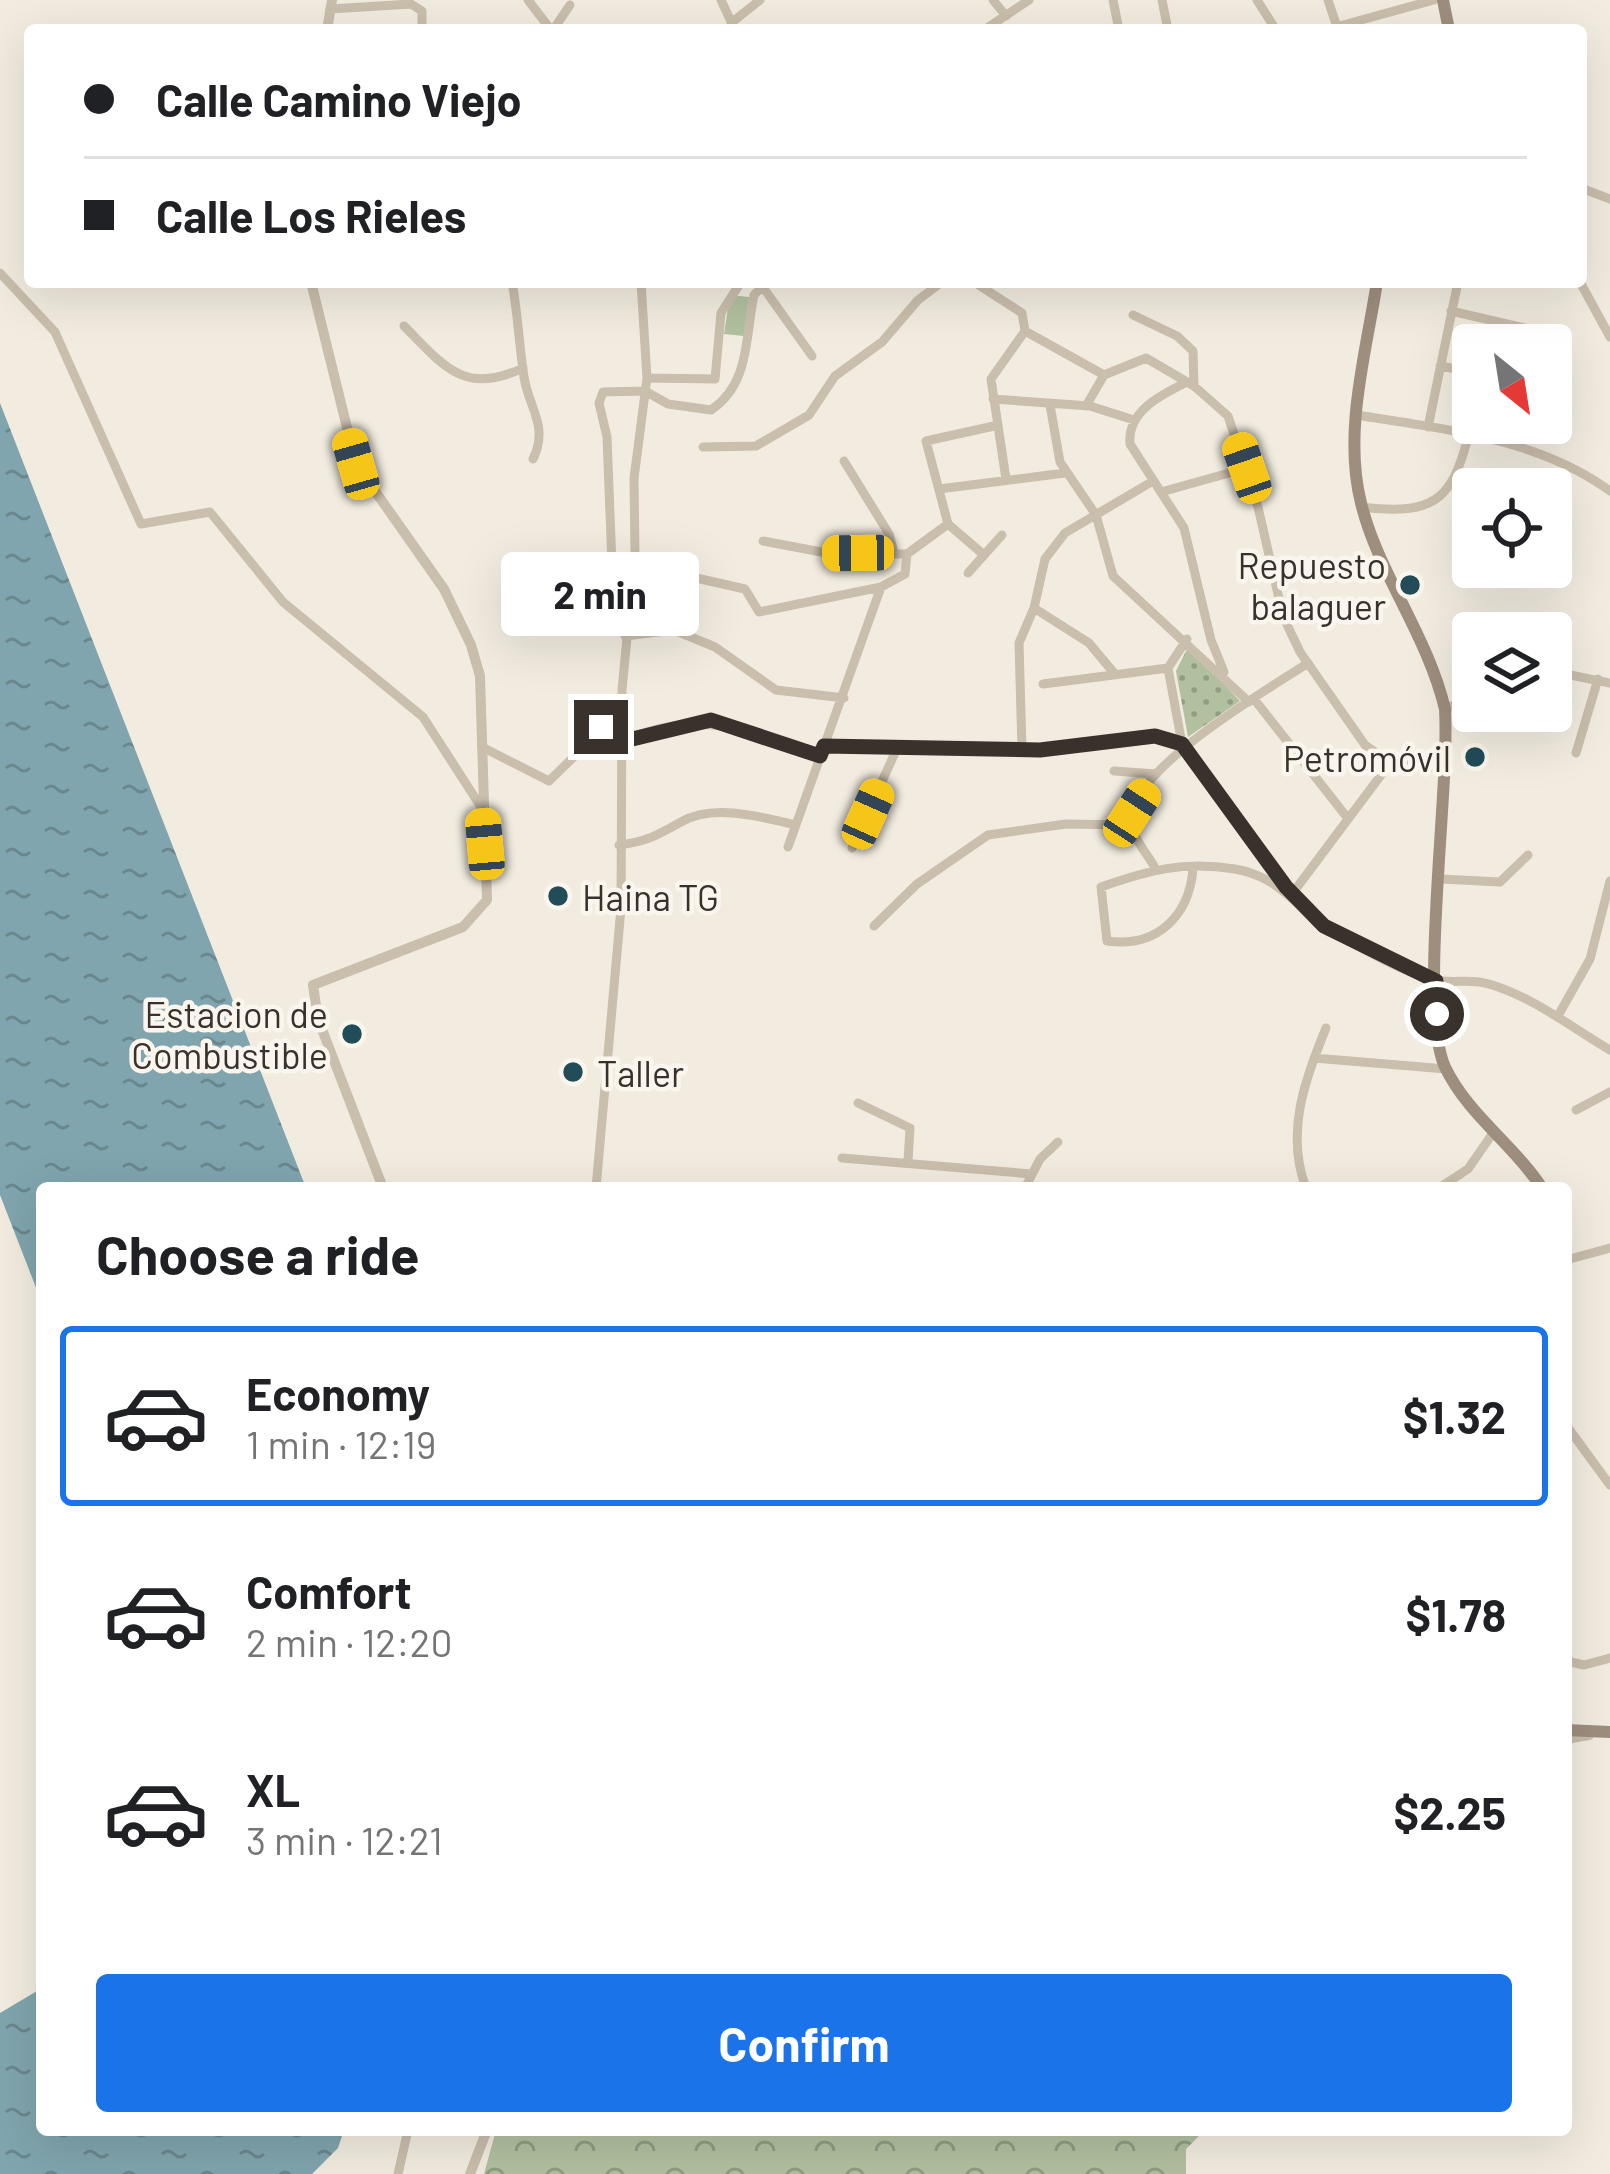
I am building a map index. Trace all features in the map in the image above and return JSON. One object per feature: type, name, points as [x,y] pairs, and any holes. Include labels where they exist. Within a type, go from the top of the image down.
[{"type":"main road","points":[[1376,288],[1354,449],[1361,507],[1433,658],[1445,709],[1438,1047],[1446,1069],[1493,1133],[1525,1162],[1538,1182]]},
{"type":"main road","points":[[1572,1731],[1610,1732]]},
{"type":"street","points":[[528,0],[547,24]]},
{"type":"street","points":[[736,24],[760,0]]},
{"type":"street","points":[[993,0],[1006,16]]},
{"type":"street","points":[[993,24],[1029,0]]},
{"type":"street","points":[[1328,0],[1336,24],[1439,0]]},
{"type":"street","points":[[331,4],[411,4],[422,10],[422,24]]},
{"type":"street","points":[[556,24],[570,5]]},
{"type":"street","points":[[0,273],[55,332],[141,524],[210,512],[283,602],[423,717],[481,807]]},
{"type":"street","points":[[312,288],[356,464],[463,621],[480,676],[481,807],[488,882],[477,917],[313,985],[318,1019],[381,1182]]},
{"type":"street","points":[[513,288],[523,368],[539,413],[541,443],[533,459]]},
{"type":"street","points":[[597,1182],[621,908],[625,636],[634,564],[634,478],[647,378],[641,288]]},
{"type":"street","points":[[647,378],[715,379],[721,313],[737,288]]},
{"type":"street","points":[[613,565],[608,437],[599,403],[603,392],[645,391],[696,412],[711,410],[731,397],[743,368],[758,288]]},
{"type":"street","points":[[764,288],[812,356]]},
{"type":"street","points":[[703,447],[756,446],[808,415],[836,376],[882,343],[931,288]]},
{"type":"street","points":[[983,288],[1022,313],[1025,331],[991,379],[994,426],[1006,479]]},
{"type":"street","points":[[1429,427],[1456,288]]},
{"type":"street","points":[[1583,288],[1610,337]]},
{"type":"street","points":[[1450,311],[1509,324]]},
{"type":"street","points":[[1133,315],[1177,336],[1192,351],[1190,384]]},
{"type":"street","points":[[404,326],[456,374],[498,380],[523,368]]},
{"type":"street","points":[[1025,331],[1103,375]]},
{"type":"street","points":[[1086,406],[1103,375],[1146,358],[1190,384],[1228,416],[1247,468],[1283,616],[1308,663],[1365,745],[1390,763],[1447,770]]},
{"type":"street","points":[[1440,366],[1452,368]]},
{"type":"street","points":[[1190,384],[1134,420],[1130,445],[1184,528],[1210,640],[1227,677]]},
{"type":"street","points":[[993,399],[1086,406],[1134,420]]},
{"type":"street","points":[[1050,406],[1065,473],[1096,515],[1113,576],[1251,700],[1346,816]]},
{"type":"street","points":[[1357,415],[1452,430]]},
{"type":"street","points":[[984,555],[948,524],[926,441],[994,426]]},
{"type":"street","points":[[1361,507],[1404,512],[1435,503],[1462,463],[1466,444]]},
{"type":"street","points":[[1507,444],[1542,454],[1610,490]]},
{"type":"street","points":[[844,461],[889,534],[893,553]]},
{"type":"street","points":[[1161,492],[1247,468]]},
{"type":"street","points":[[939,489],[1065,473]]},
{"type":"street","points":[[1022,750],[1018,643],[1034,608],[1045,559],[1055,543],[1153,481]]},
{"type":"street","points":[[763,541],[832,554],[908,554],[948,524]]},
{"type":"street","points":[[968,573],[1002,535]]},
{"type":"street","points":[[634,564],[745,589],[759,612],[881,587],[904,574],[908,554]]},
{"type":"street","points":[[788,847],[881,587]]},
{"type":"street","points":[[1034,608],[1088,643],[1114,674]]},
{"type":"street","points":[[625,636],[674,630],[715,647],[776,690],[844,698]]},
{"type":"street","points":[[1186,639],[1168,668],[1182,744],[1289,891],[1324,926],[1436,981],[1462,977],[1494,985],[1558,1016],[1610,1050]]},
{"type":"street","points":[[1154,866],[1131,825],[1132,813],[1156,774],[1182,744],[1308,663]]},
{"type":"street","points":[[1043,684],[1168,668]]},
{"type":"street","points":[[1572,675],[1610,683]]},
{"type":"street","points":[[1576,753],[1598,680]]},
{"type":"street","points":[[1445,709],[1452,706]]},
{"type":"street","points":[[482,747],[549,781],[626,707]]},
{"type":"street","points":[[624,741],[711,720],[822,751],[898,746],[1022,750],[1155,736],[1182,744]]},
{"type":"street","points":[[852,848],[898,746]]},
{"type":"street","points":[[1289,891],[1390,763]]},
{"type":"street","points":[[1114,771],[1156,774]]},
{"type":"street","points":[[619,845],[662,837],[683,819],[720,813],[796,825]]},
{"type":"street","points":[[874,926],[917,884],[988,835],[1066,824],[1131,825]]},
{"type":"street","points":[[1441,879],[1500,882],[1528,855]]},
{"type":"street","points":[[1193,869],[1190,896],[1178,915],[1148,938],[1106,940],[1097,891],[1154,866],[1232,868],[1289,891]]},
{"type":"street","points":[[1558,1016],[1590,959],[1610,881]]},
{"type":"street","points":[[1304,1182],[1297,1164],[1304,1077],[1326,1028]]},
{"type":"street","points":[[1314,1058],[1446,1069]]},
{"type":"street","points":[[1576,1110],[1610,1092]]},
{"type":"street","points":[[858,1103],[910,1128],[908,1161]]},
{"type":"street","points":[[1448,1182],[1468,1168],[1493,1133]]},
{"type":"street","points":[[1028,1182],[1058,1142]]},
{"type":"street","points":[[842,1158],[1032,1174]]},
{"type":"street","points":[[1572,1258],[1610,1248]]},
{"type":"street","points":[[1572,1433],[1610,1485]]},
{"type":"street","points":[[1572,1663],[1584,1666],[1610,1658]]},
{"type":"street","points":[[1572,1738],[1589,1735]]},
{"type":"street","points":[[398,2174],[407,2136]]},
{"type":"street","points":[[470,2174],[485,2136]]},
{"type":"green space","points":[[730,295],[749,297],[744,336],[724,334]]},
{"type":"green space","points":[[1188,647],[1240,701],[1188,737],[1176,671]]},
{"type":"green space","points":[[494,2136],[1199,2136],[1186,2149],[1186,2174],[484,2174]]},
{"type":"water","points":[[0,403],[304,1182],[36,1182],[36,1288],[0,1195]]},
{"type":"water","points":[[36,1992],[36,2136],[342,2136],[338,2148],[312,2174],[0,2174],[0,2013]]},
{"type":"place","name":"Repuesto balaguer","points":[[1410,585]]},
{"type":"place","name":"Petromóvil","points":[[1475,757]]},
{"type":"place","name":"Haina TG","points":[[558,896]]},
{"type":"place","name":"Estacion de Combustible","points":[[352,1034]]},
{"type":"place","name":"Taller","points":[[573,1072]]},
{"type":"route","points":[[601,727],[626,707],[624,741],[641,733],[711,720],[820,756],[824,746],[1040,750],[1155,736],[1182,744],[1286,887],[1324,926],[1436,981],[1437,1014]]}]
